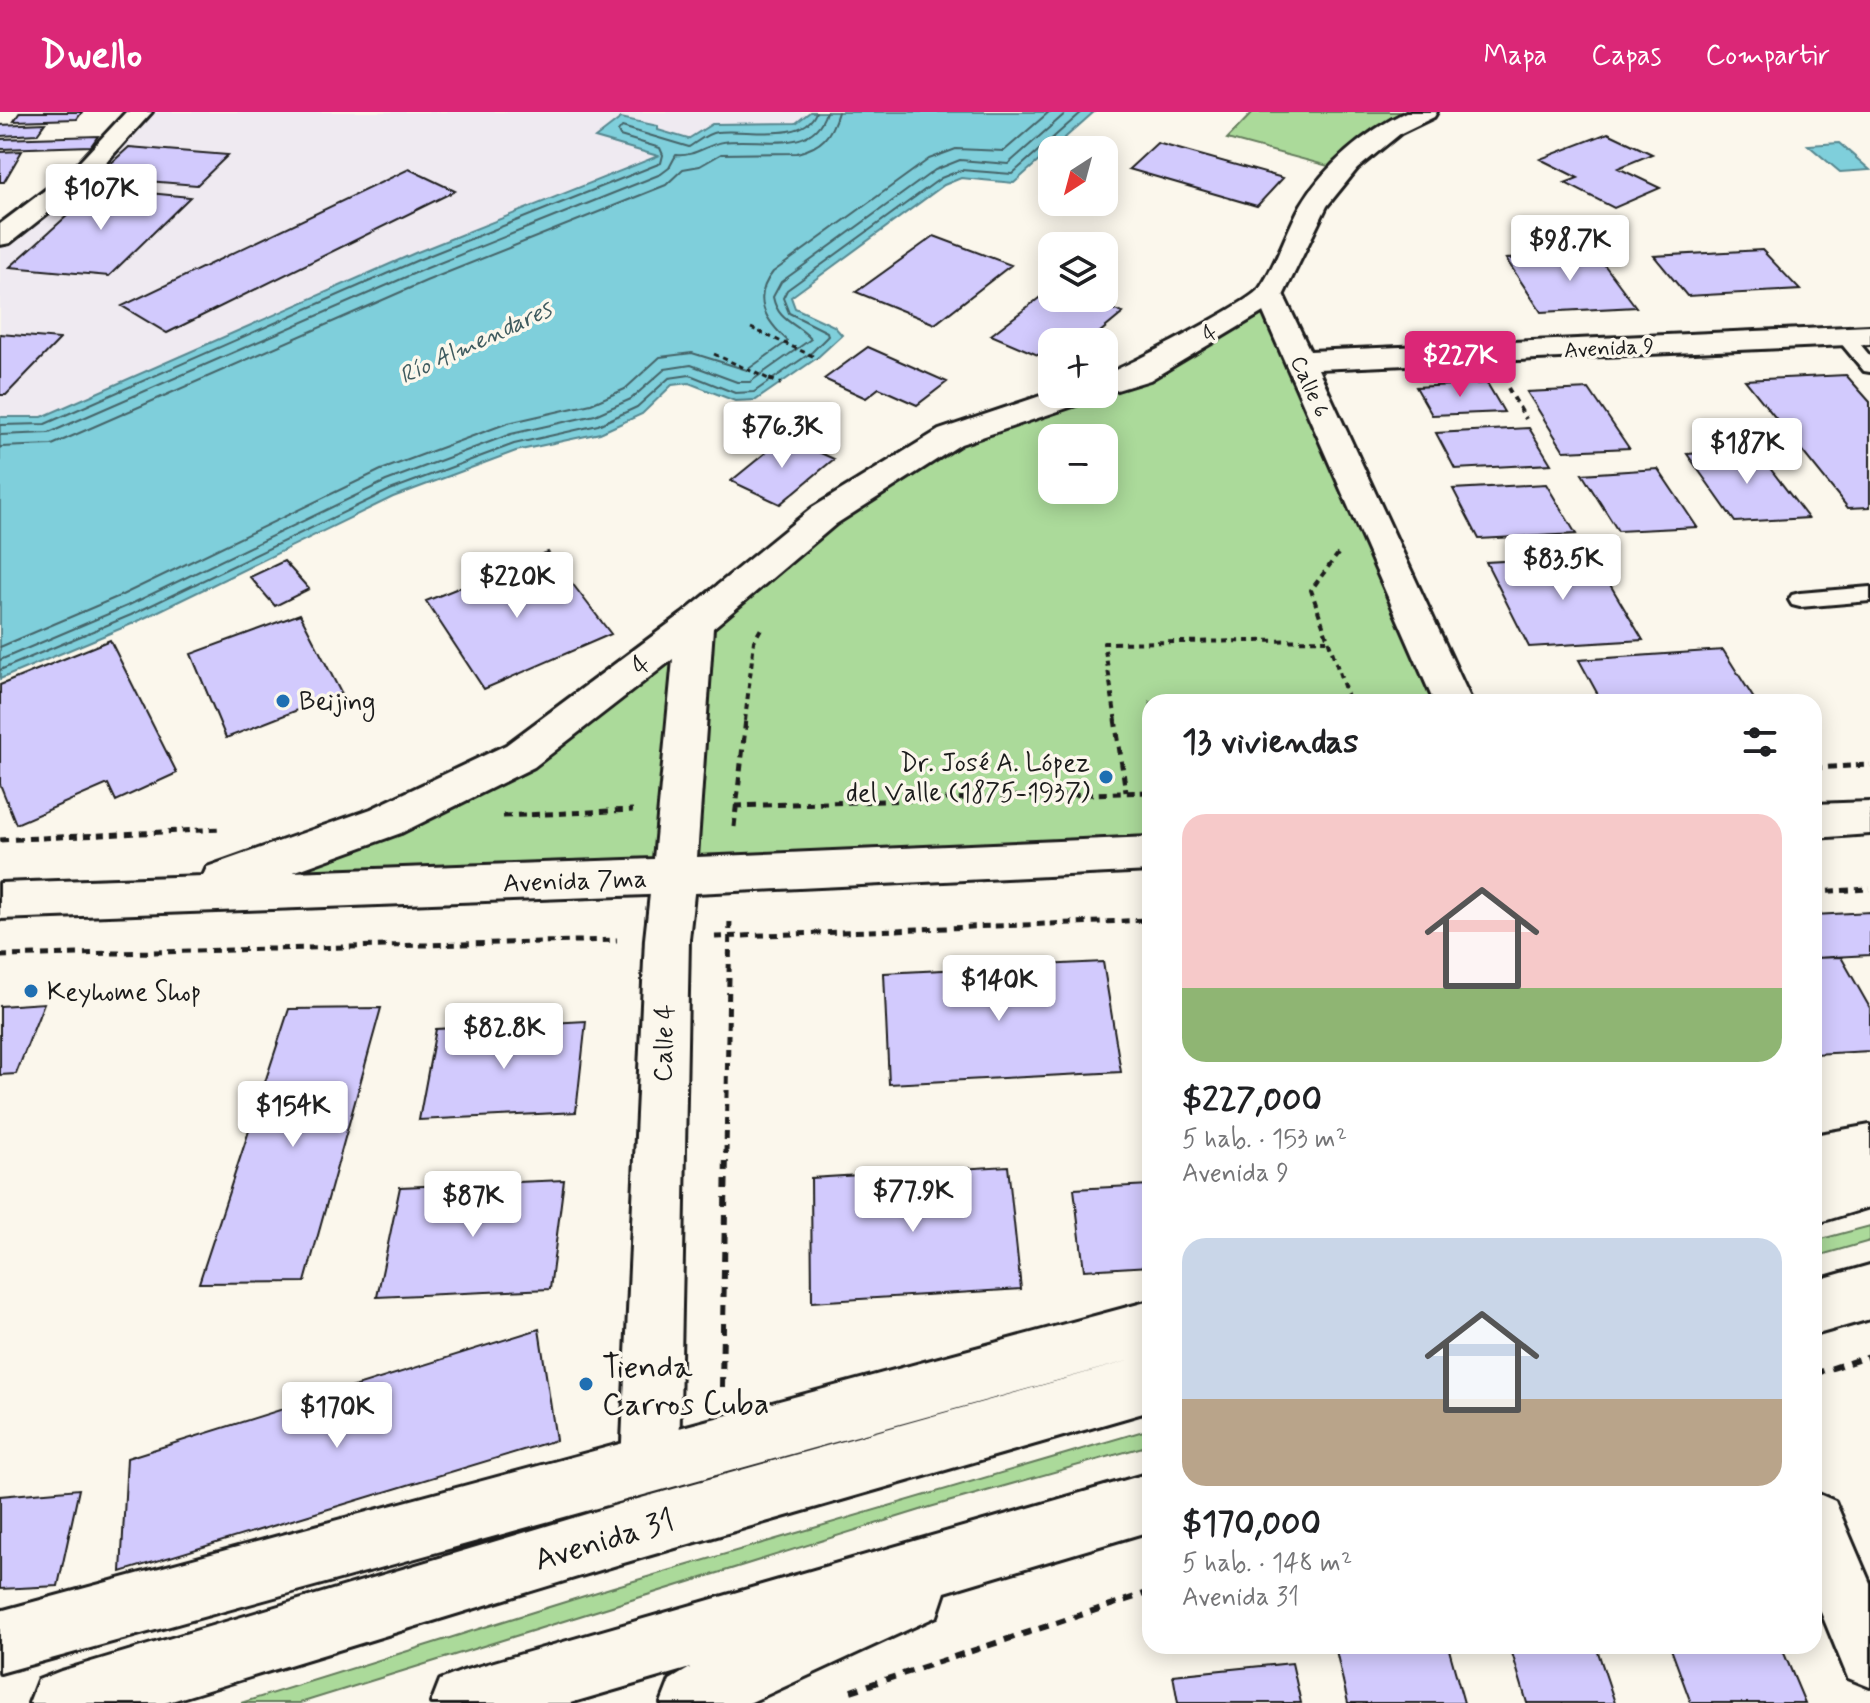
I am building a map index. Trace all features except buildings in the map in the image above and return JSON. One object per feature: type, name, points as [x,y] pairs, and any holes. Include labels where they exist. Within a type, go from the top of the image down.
[{"type":"street","points":[[0,237],[82,174],[140,112]]},
{"type":"street","points":[[1270,296],[1315,204],[1348,164],[1392,128],[1425,112]]},
{"type":"street","name":"Calle 6","points":[[1270,296],[1449,694]]},
{"type":"street","name":"4","points":[[1118,380],[1139,373],[1270,296]]},
{"type":"street","name":"Avenida 9","points":[[1300,361],[1857,336]]},
{"type":"street","name":"4","points":[[181,895],[386,821],[520,756],[695,623],[824,516],[950,437],[1038,407]]},
{"type":"street","name":"Calle 4","points":[[650,1464],[667,939],[695,623]]},
{"type":"street","points":[[1822,821],[1870,818]]},
{"type":"street","name":"Avenida 7ma","points":[[0,902],[1142,854]]},
{"type":"street","points":[[1822,1157],[1870,1148]]},
{"type":"street","points":[[1822,1197],[1870,1183]]},
{"type":"street","points":[[1822,1306],[1870,1292]]},
{"type":"street","points":[[0,1642],[1142,1330]]},
{"type":"street","name":"Avenida 31","points":[[61,1703],[635,1530],[1142,1385]]},
{"type":"street","points":[[463,1703],[1142,1504]]},
{"type":"street","points":[[693,1703],[724,1682],[1051,1531]]},
{"type":"street","points":[[1822,1541],[1870,1656]]},
{"type":"lane","points":[[1857,336],[1870,367]]},
{"type":"lane","points":[[1800,600],[1870,594]]},
{"type":"path","points":[[751,328],[817,358]]},
{"type":"path","points":[[714,354],[781,384]]},
{"type":"path","points":[[1347,694],[1311,590],[1369,513]]},
{"type":"path","points":[[722,1400],[731,873],[754,641],[768,617]]},
{"type":"path","points":[[1126,792],[1104,643],[1327,640]]},
{"type":"path","points":[[1822,768],[1870,765]]},
{"type":"path","points":[[495,816],[1142,792]]},
{"type":"path","points":[[0,840],[231,829]]},
{"type":"path","points":[[1822,892],[1870,889]]},
{"type":"path","points":[[0,956],[667,939],[1142,920]]},
{"type":"path","points":[[1822,1371],[1870,1356]]},
{"type":"path","points":[[843,1693],[1142,1595]]},
{"type":"shaded area","points":[[140,112],[812,112],[796,123],[712,124],[688,139],[658,127],[621,118],[595,138],[659,155],[415,253],[42,417],[0,417],[0,237]]},
{"type":"green space","points":[[1253,112],[1417,112],[1343,170],[1227,139]]},
{"type":"green space","points":[[1270,296],[1449,694],[1142,694],[1142,854],[181,895],[520,756],[950,437],[1038,407],[1118,408],[1118,386]]},
{"type":"green space","points":[[1870,1226],[1870,1241],[1822,1255],[1822,1239]]},
{"type":"green space","points":[[1142,1431],[1142,1447],[930,1507],[300,1703],[241,1703],[610,1588]]},
{"type":"water","name":"Río Almendares","points":[[810,112],[1094,112],[1067,136],[1038,136],[1038,162],[1014,183],[961,178],[944,185],[791,297],[795,308],[834,326],[842,335],[817,358],[756,400],[735,401],[689,383],[672,385],[642,414],[600,433],[516,451],[393,497],[134,623],[0,679],[0,417],[42,417],[415,253],[658,156],[595,138],[621,118],[658,126],[658,130],[688,139],[712,124],[796,123]]},
{"type":"water","points":[[1839,143],[1870,170],[1840,172],[1808,145]]},
{"type":"place","name":"Beijing","points":[[283,701]]},
{"type":"place","name":"Dr. José A. López del Valle (1875-1937)","points":[[1106,777]]},
{"type":"place","name":"Keyhome Shop","points":[[31,991]]},
{"type":"place","name":"Tienda Carros Cuba","points":[[586,1384]]}]
